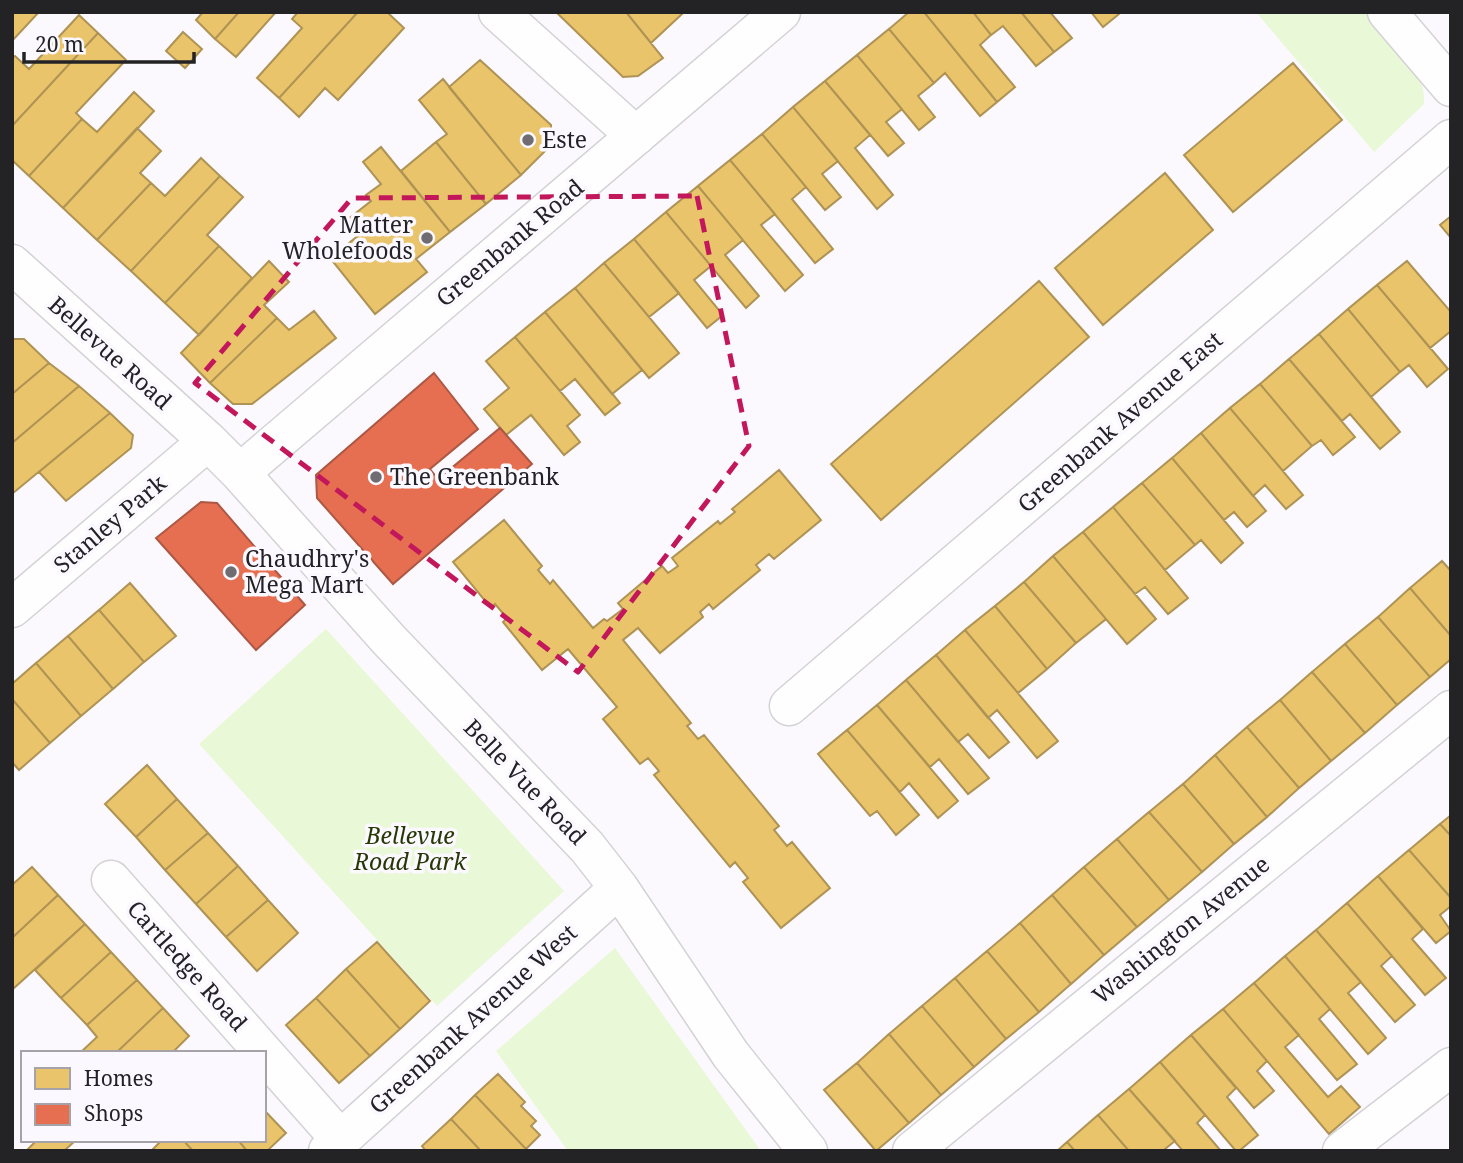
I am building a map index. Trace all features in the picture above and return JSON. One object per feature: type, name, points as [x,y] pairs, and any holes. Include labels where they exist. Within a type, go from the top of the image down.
[{"type":"street","points":[[498,12],[636,136]]},
{"type":"street","name":"Greenbank Road","points":[[240,473],[781,12]]},
{"type":"street","points":[[1387,12],[1451,87]]},
{"type":"street","name":"Greenbank Avenue East","points":[[789,706],[1451,139]]},
{"type":"street","name":"Bellevue Road","points":[[12,264],[208,441]]},
{"type":"street","name":"Belle Vue Road","points":[[208,441],[240,473],[389,640],[587,847],[619,888],[731,1055],[807,1151]]},
{"type":"street","name":"Stanley Park","points":[[12,608],[208,441]]},
{"type":"street","name":"Washington Avenue","points":[[912,1151],[1451,710]]},
{"type":"street","name":"Cartledge Road","points":[[111,880],[262,1051]]},
{"type":"street","name":"Greenbank Avenue West","points":[[334,1145],[619,888]]},
{"type":"street","name":"Cartledge Road","points":[[266,1056],[334,1145]]},
{"type":"street","points":[[1342,1151],[1451,1068]]},
{"type":"highlighted area","points":[[697,196],[749,446],[578,672],[195,383],[352,198]]},
{"type":"green space","points":[[1256,12],[1368,12],[1413,65],[1420,77],[1424,104],[1374,152]]},
{"type":"green space","name":"Bellevue Road Park","points":[[326,629],[564,891],[437,1006],[199,744]]},
{"type":"green space","points":[[615,948],[761,1151],[568,1151],[496,1051]]},
{"type":"building: Homes","points":[[12,12],[39,12],[12,41]]},
{"type":"building: Homes","points":[[203,12],[239,12],[215,39],[196,20]]},
{"type":"building: Homes","points":[[239,12],[276,12],[236,57],[215,39]]},
{"type":"building: Homes","points":[[298,12],[358,12],[279,98],[257,78],[302,28],[292,19]]},
{"type":"building: Homes","points":[[358,12],[387,12],[404,28],[338,100],[325,88],[299,117],[279,98]]},
{"type":"building: Homes","points":[[556,12],[626,12],[663,58],[638,76],[623,77]]},
{"type":"building: Homes","points":[[626,12],[681,12],[682,14],[651,43]]},
{"type":"building: Homes","points":[[909,12],[924,12],[997,102],[980,116],[945,73],[934,83],[889,29]]},
{"type":"building: Homes","points":[[924,12],[973,12],[991,35],[980,45],[1015,87],[997,102]]},
{"type":"building: Homes","points":[[973,12],[1021,12],[1054,52],[1036,66],[1003,26],[991,35]]},
{"type":"building: Homes","points":[[1021,12],[1050,12],[1072,38],[1054,52]]},
{"type":"building: Homes","points":[[1091,12],[1118,12],[1119,14],[1103,27]]},
{"type":"building: Homes","points":[[79,15],[98,33],[12,126],[12,58],[15,56],[29,69]]},
{"type":"building: Homes","points":[[889,29],[934,83],[918,96],[935,117],[919,130],[857,55]]},
{"type":"building: Homes","points":[[183,32],[202,49],[185,68],[166,51]]},
{"type":"building: Homes","points":[[98,33],[126,60],[76,113],[82,119],[29,176],[12,160],[12,126]]},
{"type":"building: Homes","points":[[857,55],[902,109],[886,122],[904,143],[888,156],[825,81]]},
{"type":"building: Homes","points":[[480,60],[551,125],[551,145],[521,175],[449,87]]},
{"type":"building: Homes","points":[[1293,63],[1342,120],[1233,212],[1184,155]]},
{"type":"building: Homes","points":[[443,79],[521,175],[486,204],[436,142],[447,134],[419,100]]},
{"type":"building: Homes","points":[[825,81],[870,135],[855,148],[893,195],[877,209],[793,107]]},
{"type":"building: Homes","points":[[134,92],[154,111],[63,208],[29,176],[82,119],[97,132]]},
{"type":"building: Homes","points":[[793,107],[838,161],[822,174],[841,197],[825,210],[762,134]]},
{"type":"building: Homes","points":[[137,128],[161,151],[140,173],[151,183],[97,240],[63,208]]},
{"type":"building: Homes","points":[[762,134],[806,187],[792,199],[833,249],[815,263],[730,160]]},
{"type":"building: Homes","points":[[436,142],[486,204],[450,232],[401,171]]},
{"type":"building: Homes","points":[[381,147],[450,232],[416,259],[427,272],[375,314],[330,258],[359,235],[347,220],[371,201],[366,195],[381,184],[363,162]]},
{"type":"building: Homes","points":[[201,158],[220,176],[131,271],[97,240],[151,183],[165,196]]},
{"type":"building: Homes","points":[[730,160],[775,214],[761,225],[803,275],[785,291],[698,186]]},
{"type":"building: Homes","points":[[1165,173],[1213,230],[1103,325],[1055,268]]},
{"type":"building: Homes","points":[[220,176],[243,197],[207,235],[219,246],[165,303],[131,271]]},
{"type":"building: Homes","points":[[698,186],[743,240],[725,255],[759,296],[746,308],[666,212]]},
{"type":"building: Homes","points":[[666,212],[711,266],[694,280],[723,315],[707,328],[634,239]]},
{"type":"building: Homes","points":[[1451,216],[1451,238],[1440,225]]},
{"type":"building: Homes","points":[[634,239],[679,293],[649,317],[604,263]]},
{"type":"building: Homes","points":[[219,246],[252,278],[199,335],[165,303]]},
{"type":"building: Homes","points":[[269,261],[289,282],[264,305],[277,318],[210,383],[181,353]]},
{"type":"building: Homes","points":[[1407,261],[1451,312],[1451,331],[1430,348],[1377,285]]},
{"type":"building: Homes","points":[[604,263],[679,353],[649,378],[575,288]]},
{"type":"building: Homes","points":[[1039,281],[1089,337],[881,520],[831,464]]},
{"type":"building: Homes","points":[[1377,285],[1448,369],[1427,387],[1409,365],[1400,372],[1348,309]]},
{"type":"building: Homes","points":[[575,288],[642,370],[612,394],[545,312]]},
{"type":"building: Homes","points":[[1348,309],[1400,372],[1371,397],[1319,334]]},
{"type":"building: Homes","points":[[314,311],[336,338],[252,404],[233,404],[210,383],[277,318],[289,330]]},
{"type":"building: Homes","points":[[545,312],[620,403],[605,415],[575,379],[560,391],[515,337]]},
{"type":"building: Homes","points":[[1319,334],[1400,432],[1380,449],[1350,414],[1342,421],[1289,359]]},
{"type":"building: Homes","points":[[515,337],[580,415],[567,426],[580,442],[564,455],[531,415],[506,435],[484,409],[509,388],[486,361]]},
{"type":"building: Homes","points":[[12,339],[24,339],[49,363],[12,394]]},
{"type":"building: Homes","points":[[1289,359],[1355,437],[1333,455],[1321,440],[1312,446],[1260,384]]},
{"type":"building: Homes","points":[[49,363],[79,386],[12,443],[12,394]]},
{"type":"building: Homes","points":[[1260,384],[1312,446],[1283,471],[1230,408]]},
{"type":"building: Homes","points":[[79,386],[110,413],[12,494],[12,443]]},
{"type":"building: Homes","points":[[1230,408],[1303,495],[1286,509],[1265,485],[1253,496],[1201,433]]},
{"type":"building: Homes","points":[[110,413],[133,435],[131,448],[66,501],[39,472]]},
{"type":"building: Homes","points":[[1201,433],[1266,511],[1247,527],[1234,512],[1224,520],[1172,458]]},
{"type":"building: Homes","points":[[1172,458],[1243,543],[1221,563],[1201,540],[1195,545],[1142,483]]},
{"type":"building: Homes","points":[[779,470],[821,520],[774,559],[769,554],[756,565],[760,570],[713,609],[709,604],[700,612],[703,617],[660,653],[638,628],[623,640],[691,723],[687,726],[698,739],[704,735],[779,826],[774,830],[787,846],[792,842],[830,888],[781,928],[743,882],[748,878],[735,862],[730,867],[654,775],[659,771],[648,758],[640,764],[603,719],[617,707],[568,649],[542,670],[503,622],[507,618],[495,604],[491,608],[453,562],[504,520],[542,566],[538,570],[550,584],[553,580],[593,628],[623,609],[618,603],[662,566],[668,573],[678,566],[672,558],[718,521],[720,524],[735,512],[732,509]]},
{"type":"building: Homes","points":[[1142,483],[1195,545],[1165,570],[1113,507]]},
{"type":"building: Homes","points":[[1113,507],[1188,598],[1168,614],[1145,587],[1135,594],[1083,532]]},
{"type":"building: Homes","points":[[1083,532],[1156,619],[1127,644],[1053,556]]},
{"type":"building: Homes","points":[[1053,556],[1106,619],[1076,643],[1024,582]]},
{"type":"building: Homes","points":[[1442,561],[1451,571],[1451,636],[1410,588]]},
{"type":"building: Homes","points":[[1024,582],[1076,643],[1047,669],[995,606]]},
{"type":"building: Homes","points":[[130,583],[176,636],[144,662],[99,610]]},
{"type":"building: Homes","points":[[1410,588],[1451,636],[1451,659],[1430,677],[1378,617]]},
{"type":"building: Homes","points":[[995,606],[1047,669],[1018,693],[965,630]]},
{"type":"building: Homes","points":[[99,610],[144,662],[113,689],[68,636]]},
{"type":"building: Homes","points":[[1378,617],[1430,677],[1397,705],[1345,644]]},
{"type":"building: Homes","points":[[965,630],[1058,741],[1037,758],[997,710],[988,718],[936,655]]},
{"type":"building: Homes","points":[[68,636],[113,689],[81,716],[36,663]]},
{"type":"building: Homes","points":[[1345,644],[1397,705],[1365,733],[1312,672]]},
{"type":"building: Homes","points":[[936,655],[1009,742],[989,758],[968,734],[958,742],[906,680]]},
{"type":"building: Homes","points":[[36,663],[81,716],[50,743],[12,699],[12,684]]},
{"type":"building: Homes","points":[[1312,672],[1365,733],[1331,761],[1280,700]]},
{"type":"building: Homes","points":[[906,680],[989,778],[968,794],[939,759],[930,767],[877,705]]},
{"type":"building: Homes","points":[[12,699],[50,743],[19,770],[12,762]]},
{"type":"building: Homes","points":[[1280,700],[1331,761],[1299,788],[1247,727]]},
{"type":"building: Homes","points":[[877,705],[958,801],[938,818],[909,783],[900,792],[847,730]]},
{"type":"building: Homes","points":[[1247,727],[1299,788],[1267,817],[1215,755]]},
{"type":"building: Homes","points":[[847,730],[919,815],[896,835],[877,811],[870,816],[818,754]]},
{"type":"building: Homes","points":[[1215,755],[1267,817],[1234,844],[1183,784]]},
{"type":"building: Homes","points":[[147,765],[177,799],[136,837],[105,804]]},
{"type":"building: Homes","points":[[1183,784],[1234,844],[1202,872],[1149,812]]},
{"type":"building: Homes","points":[[177,799],[208,833],[165,870],[136,837]]},
{"type":"building: Homes","points":[[1149,812],[1202,872],[1169,900],[1117,839]]},
{"type":"building: Homes","points":[[1451,815],[1451,836],[1440,824]]},
{"type":"building: Homes","points":[[1440,824],[1451,836],[1451,898],[1409,850]]},
{"type":"building: Homes","points":[[208,833],[238,866],[196,904],[165,870]]},
{"type":"building: Homes","points":[[1117,839],[1169,900],[1137,927],[1084,867]]},
{"type":"building: Homes","points":[[1409,850],[1451,898],[1451,906],[1440,915],[1451,931],[1436,943],[1378,876]]},
{"type":"building: Homes","points":[[238,866],[268,900],[226,937],[196,904]]},
{"type":"building: Homes","points":[[32,867],[58,895],[12,938],[12,885]]},
{"type":"building: Homes","points":[[1084,867],[1137,927],[1104,955],[1052,895]]},
{"type":"building: Homes","points":[[1378,876],[1423,929],[1412,939],[1446,978],[1425,995],[1347,903]]},
{"type":"building: Homes","points":[[58,895],[85,924],[14,988],[12,938]]},
{"type":"building: Homes","points":[[1052,895],[1104,955],[1071,984],[1020,923]]},
{"type":"building: Homes","points":[[268,900],[298,933],[257,971],[226,937]]},
{"type":"building: Homes","points":[[1347,903],[1392,956],[1381,966],[1415,1005],[1395,1022],[1316,930]]},
{"type":"building: Homes","points":[[1020,923],[1071,984],[1039,1012],[987,951]]},
{"type":"building: Homes","points":[[85,924],[111,952],[61,998],[35,970]]},
{"type":"building: Homes","points":[[1316,930],[1361,982],[1348,993],[1386,1038],[1368,1054],[1285,956]]},
{"type":"building: Homes","points":[[377,942],[430,1001],[400,1029],[346,969]]},
{"type":"building: Homes","points":[[987,951],[1039,1012],[1006,1039],[955,978]]},
{"type":"building: Homes","points":[[111,952],[137,980],[87,1025],[61,998]]},
{"type":"building: Homes","points":[[1285,956],[1330,1009],[1319,1019],[1357,1064],[1337,1080],[1254,983]]},
{"type":"building: Homes","points":[[346,969],[400,1029],[370,1056],[316,998]]},
{"type":"building: Homes","points":[[955,978],[1006,1039],[974,1067],[922,1006]]},
{"type":"building: Homes","points":[[137,980],[163,1008],[118,1051],[82,1051],[97,1037],[87,1025]]},
{"type":"building: Homes","points":[[1254,983],[1299,1035],[1285,1047],[1328,1097],[1341,1086],[1360,1107],[1329,1134],[1223,1009]]},
{"type":"building: Homes","points":[[316,998],[370,1056],[339,1083],[286,1025]]},
{"type":"building: Homes","points":[[922,1006],[974,1067],[941,1095],[889,1034]]},
{"type":"building: Homes","points":[[163,1008],[189,1036],[174,1051],[118,1051]]},
{"type":"building: Homes","points":[[1223,1009],[1267,1061],[1257,1071],[1274,1091],[1254,1108],[1191,1035]]},
{"type":"building: Homes","points":[[889,1034],[941,1095],[909,1123],[857,1063]]},
{"type":"building: Homes","points":[[1191,1035],[1236,1088],[1227,1097],[1258,1135],[1239,1151],[1236,1151],[1160,1062]]},
{"type":"building: Homes","points":[[1160,1062],[1205,1115],[1197,1123],[1221,1151],[1183,1151],[1129,1089]]},
{"type":"building: Homes","points":[[857,1063],[909,1123],[876,1151],[824,1090]]},
{"type":"building: Homes","points":[[498,1074],[525,1102],[521,1106],[536,1121],[531,1126],[540,1135],[526,1149],[475,1095]]},
{"type":"building: Homes","points":[[1129,1089],[1175,1141],[1165,1149],[1167,1151],[1129,1151],[1098,1115]]},
{"type":"building: Homes","points":[[475,1095],[526,1149],[524,1151],[481,1151],[451,1119]]},
{"type":"building: Homes","points":[[266,1112],[286,1133],[267,1151],[247,1151],[240,1142],[266,1142]]},
{"type":"building: Homes","points":[[1098,1115],[1129,1151],[1075,1151],[1067,1142]]},
{"type":"building: Homes","points":[[451,1119],[481,1151],[426,1151],[422,1146]]},
{"type":"building: Homes","points":[[35,1142],[74,1142],[64,1151],[26,1151]]},
{"type":"building: Homes","points":[[160,1142],[185,1142],[193,1151],[151,1151]]},
{"type":"building: Homes","points":[[185,1142],[240,1142],[247,1151],[193,1151]]},
{"type":"building: Homes","points":[[1067,1142],[1075,1151],[1057,1151]]},
{"type":"building: Shops","name":"The Greenbank","points":[[434,373],[478,429],[430,469],[438,479],[500,428],[532,464],[393,584],[317,498],[316,475]]},
{"type":"building: Shops","name":"Chaudhry's Mega Mart","points":[[201,502],[217,503],[305,605],[256,650],[156,538]]},
{"type":"place","name":"Este","points":[[528,140]]},
{"type":"place","name":"Matter Wholefoods","points":[[427,238]]},
{"type":"place","name":"The Greenbank","points":[[376,477]]},
{"type":"place","name":"Chaudhry's Mega Mart","points":[[231,572]]}]
